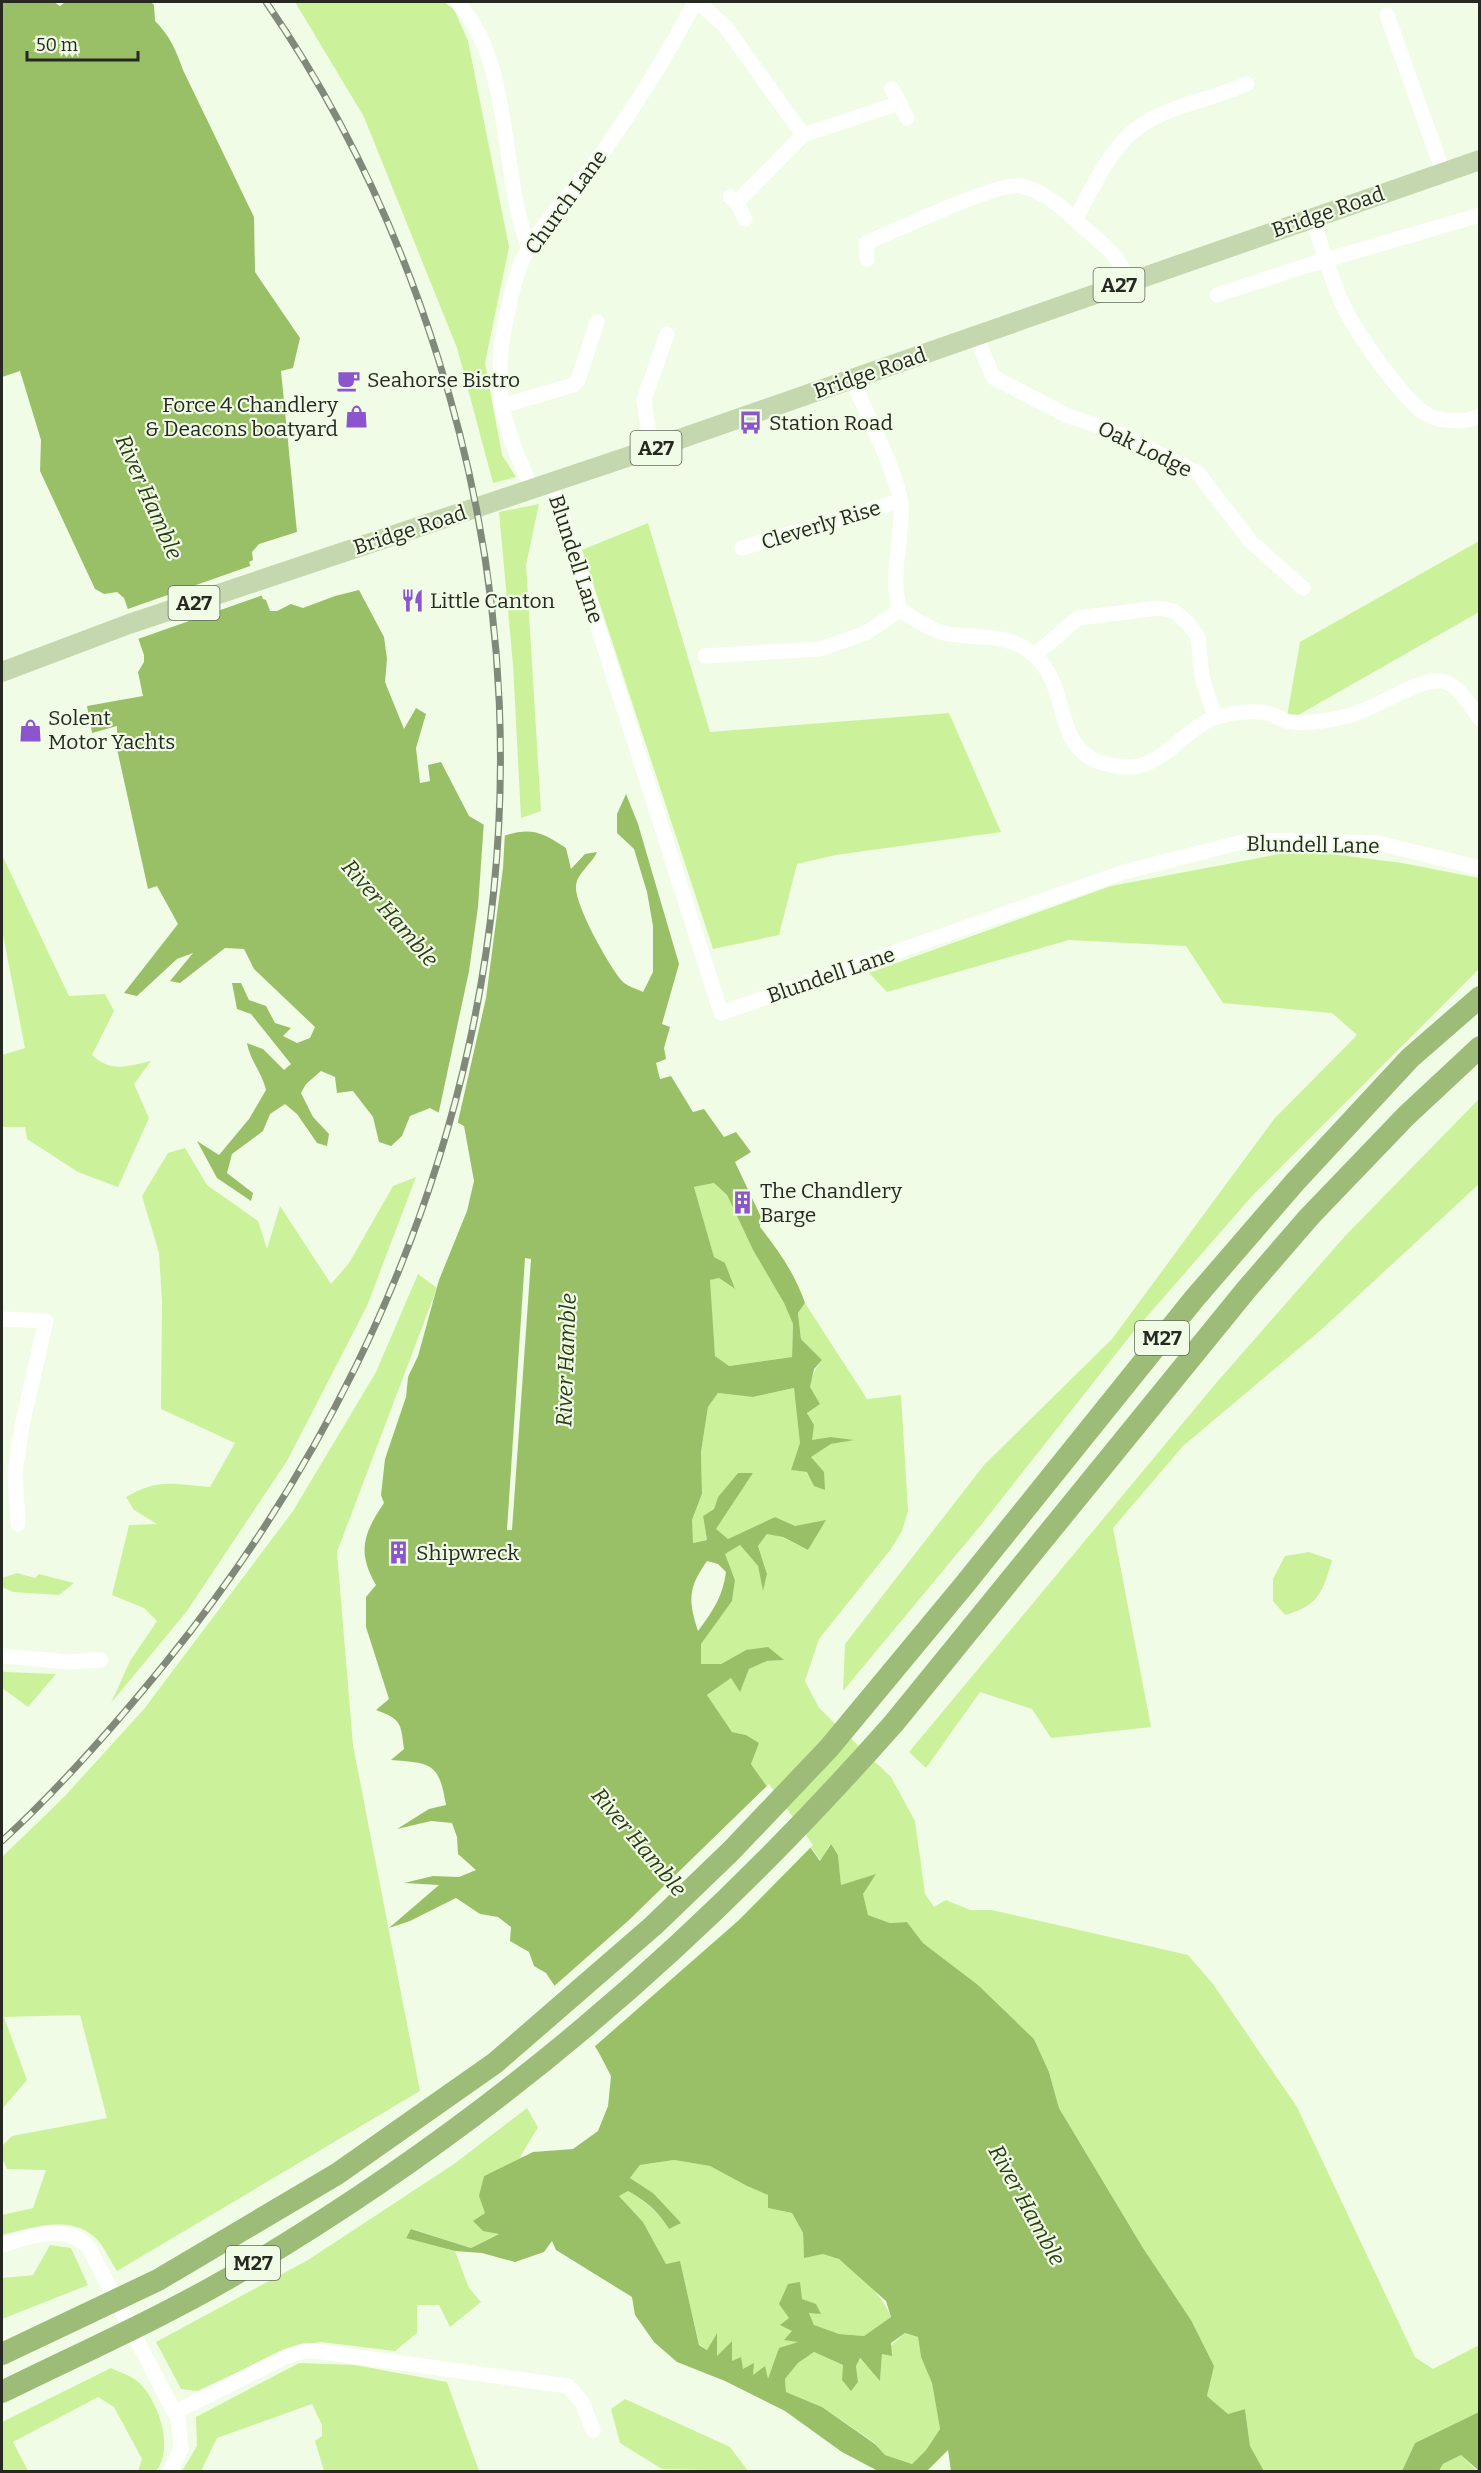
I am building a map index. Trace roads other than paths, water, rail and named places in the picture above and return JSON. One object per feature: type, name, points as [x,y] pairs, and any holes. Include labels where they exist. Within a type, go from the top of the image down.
[{"type":"highway","name":"M27","points":[[2,2354],[196,2259],[337,2174],[470,2081],[573,1997],[704,1878],[801,1780],[869,1702],[1202,1290],[1295,1182],[1410,1058],[1479,997]]},
{"type":"highway","name":"M27","points":[[2,2392],[183,2304],[260,2260],[379,2185],[488,2107],[600,2016],[713,1914],[811,1816],[894,1723],[1245,1290],[1382,1142],[1479,1047]]},
{"type":"main road","name":"Bridge Road","points":[[2,672],[129,624],[852,380],[1479,160]]},
{"type":"street","points":[[457,2],[472,18],[499,88],[519,222],[529,248]]},
{"type":"street","points":[[697,2],[726,27],[803,135]]},
{"type":"street","name":"Church Lane","points":[[543,486],[511,445],[502,406],[498,373],[502,334],[514,283],[529,248],[605,149],[670,49],[697,2]]},
{"type":"street","points":[[1387,15],[1443,172]]},
{"type":"street","points":[[1075,220],[1113,152],[1137,129],[1159,116],[1235,97],[1247,84]]},
{"type":"street","points":[[745,219],[734,200],[803,135],[896,96],[907,118]]},
{"type":"street","points":[[867,259],[866,243],[988,187],[1018,186],[1040,193],[1075,220],[1121,262],[1127,282]]},
{"type":"street","name":"Bridge Road","points":[[1217,295],[1305,266],[1479,215]]},
{"type":"street","points":[[1312,218],[1343,305],[1410,401],[1428,415],[1444,420],[1472,420],[1479,416]]},
{"type":"street","points":[[502,406],[573,385],[578,380],[597,322]]},
{"type":"street","points":[[651,449],[644,400],[669,333]]},
{"type":"street","name":"Oak Lodge","points":[[976,336],[993,377],[1066,415],[1118,433],[1198,473],[1251,542],[1303,588]]},
{"type":"street","name":"Cleverly Rise","points":[[852,380],[900,501],[902,533],[894,590],[900,609]]},
{"type":"street","name":"Blundell Lane","points":[[543,486],[720,1013],[1124,872],[1250,840],[1378,843],[1479,868]]},
{"type":"street","name":"Cleverly Rise","points":[[742,548],[900,501]]},
{"type":"street","points":[[705,656],[820,649],[867,633],[900,609],[931,629],[945,633],[993,636],[1019,644],[1035,655],[1048,672],[1071,740],[1083,754],[1101,762],[1129,767],[1150,761],[1215,717],[1241,712],[1270,714],[1290,722],[1327,721],[1353,715],[1386,702],[1426,680],[1444,681],[1460,691],[1479,719]]},
{"type":"street","points":[[1035,655],[1078,618],[1148,609],[1174,611],[1198,637],[1202,677],[1215,717]]},
{"type":"street","points":[[2,1319],[46,1321],[22,1421],[15,1473],[18,1524]]},
{"type":"street","points":[[2,1656],[69,1662],[101,1660]]},
{"type":"street","points":[[2,2245],[52,2232],[80,2240],[92,2252],[175,2412],[182,2439],[177,2459],[170,2472]]},
{"type":"street","points":[[175,2412],[285,2357],[304,2351],[315,2351],[568,2386],[582,2402],[593,2430]]},
{"type":"water","name":"River Hamble","points":[[2,2],[54,2],[60,6],[65,2],[151,2],[154,5],[155,21],[172,44],[254,217],[255,272],[300,338],[293,368],[281,371],[297,532],[259,544],[252,552],[253,560],[249,562],[263,599],[266,600],[270,611],[277,611],[291,604],[303,608],[359,590],[384,637],[387,659],[385,682],[404,729],[416,708],[426,714],[416,748],[420,783],[430,781],[428,765],[441,762],[469,816],[503,836],[529,832],[550,838],[566,848],[571,869],[585,854],[597,852],[577,881],[577,895],[594,936],[617,975],[625,983],[643,992],[653,972],[653,926],[647,892],[634,849],[617,833],[617,814],[626,794],[638,824],[679,964],[662,1024],[670,1027],[664,1048],[666,1059],[656,1063],[660,1079],[671,1076],[693,1112],[704,1109],[724,1137],[736,1132],[751,1152],[735,1162],[761,1217],[760,1227],[786,1263],[805,1303],[798,1313],[801,1339],[822,1360],[814,1369],[810,1387],[820,1404],[807,1413],[814,1425],[812,1440],[831,1437],[854,1440],[831,1444],[811,1457],[824,1472],[825,1490],[814,1486],[807,1472],[791,1470],[800,1443],[794,1388],[753,1397],[718,1393],[708,1407],[701,1452],[702,1494],[692,1520],[693,1543],[707,1540],[703,1516],[714,1509],[718,1497],[738,1473],[753,1473],[716,1529],[728,1539],[775,1517],[795,1526],[826,1520],[808,1550],[783,1537],[767,1534],[758,1546],[767,1574],[763,1591],[758,1566],[740,1545],[725,1554],[735,1580],[732,1601],[701,1644],[701,1664],[721,1664],[746,1650],[768,1647],[784,1660],[767,1661],[749,1669],[740,1692],[731,1678],[707,1695],[732,1732],[746,1735],[759,1743],[751,1764],[820,1861],[831,1844],[838,1855],[841,1885],[876,1874],[863,1894],[868,1915],[890,1923],[907,1922],[923,1943],[978,1985],[1034,2039],[1049,2072],[1059,2108],[1143,2248],[1191,2320],[1214,2366],[1207,2396],[1228,2414],[1245,2409],[1250,2446],[1264,2471],[951,2471],[948,2450],[927,2471],[878,2471],[842,2452],[785,2411],[725,2381],[677,2362],[654,2342],[635,2315],[632,2297],[556,2250],[552,2241],[544,2252],[515,2262],[482,2253],[455,2251],[406,2238],[411,2229],[471,2248],[499,2234],[483,2231],[473,2221],[485,2213],[479,2196],[484,2176],[533,2152],[573,2149],[598,2131],[608,2106],[611,2076],[598,2051],[546,1973],[534,1966],[529,1952],[510,1941],[511,1927],[498,1917],[480,1914],[456,1898],[410,1921],[389,1928],[439,1885],[404,1883],[433,1876],[459,1877],[476,1870],[458,1854],[457,1837],[452,1823],[431,1821],[397,1829],[429,1809],[446,1805],[440,1781],[431,1768],[416,1762],[391,1760],[404,1749],[403,1740],[395,1719],[376,1710],[389,1699],[366,1627],[366,1597],[376,1585],[366,1563],[365,1543],[371,1524],[384,1503],[381,1495],[385,1459],[406,1397],[408,1377],[418,1356],[439,1280],[467,1211],[474,1181],[464,1126],[430,1108],[410,1116],[402,1136],[391,1146],[379,1142],[373,1117],[353,1091],[337,1093],[335,1077],[321,1071],[306,1084],[301,1093],[313,1117],[329,1134],[327,1146],[317,1143],[297,1114],[285,1104],[270,1114],[263,1131],[232,1154],[227,1173],[253,1193],[251,1201],[217,1178],[197,1141],[219,1155],[249,1119],[266,1090],[247,1043],[263,1049],[284,1070],[291,1064],[251,1014],[237,1009],[232,983],[241,983],[249,1000],[266,1006],[275,1023],[291,1028],[283,1036],[297,1043],[310,1038],[315,1027],[254,969],[244,949],[225,948],[180,983],[170,981],[193,953],[177,959],[137,996],[124,993],[178,924],[157,886],[148,889],[117,749],[117,726],[92,733],[87,706],[143,696],[138,672],[144,662],[144,655],[124,598],[117,592],[104,594],[95,589],[40,471],[41,440],[20,371],[2,377]],"holes":[[[714,1183],[727,1195],[753,1250],[784,1303],[793,1324],[792,1357],[729,1366],[715,1356],[710,1280],[719,1278],[735,1289],[725,1263],[714,1257],[694,1187]],[[707,1561],[718,1564],[726,1572],[716,1603],[698,1631],[691,1602],[693,1587]],[[674,2160],[710,2166],[768,2195],[768,2208],[792,2213],[803,2233],[804,2258],[823,2254],[839,2259],[886,2301],[891,2317],[864,2336],[839,2334],[814,2325],[809,2313],[821,2314],[816,2304],[802,2299],[800,2282],[788,2284],[779,2304],[789,2318],[780,2325],[792,2331],[784,2340],[798,2342],[779,2348],[768,2379],[765,2366],[753,2375],[754,2363],[743,2369],[741,2357],[732,2361],[732,2341],[717,2356],[717,2333],[707,2350],[699,2345],[680,2261],[666,2264],[643,2222],[619,2196],[628,2191],[651,2207],[669,2229],[681,2223],[653,2193],[630,2178],[640,2165]],[[905,2333],[918,2337],[921,2357],[932,2383],[940,2429],[926,2450],[912,2464],[885,2455],[875,2444],[822,2407],[786,2392],[785,2379],[798,2363],[814,2352],[843,2365],[842,2380],[851,2391],[858,2382],[856,2366],[860,2358],[880,2381],[882,2354],[892,2356],[891,2343]]]},
{"type":"water","points":[[1479,2412],[1479,2471],[1461,2455],[1443,2464],[1439,2471],[1402,2471],[1415,2443]]},
{"type":"railway","points":[[2,1841],[88,1754],[167,1661],[270,1518],[356,1366],[423,1207],[469,1043],[495,875],[499,704],[481,531],[438,358],[405,264],[366,174],[319,86],[266,2]]},
{"type":"place","name":"Seahorse Bistro","points":[[349,380]]},
{"type":"place","name":"Force 4 Chandlery & Deacons boatyard","points":[[356,417]]},
{"type":"place","name":"Station Road","points":[[751,423]]},
{"type":"place","name":"Little Canton","points":[[412,601]]},
{"type":"place","name":"Solent Motor Yachts","points":[[30,730]]},
{"type":"place","name":"The Chandlery Barge","points":[[742,1203]]},
{"type":"place","name":"Shipwreck","points":[[398,1553]]}]
